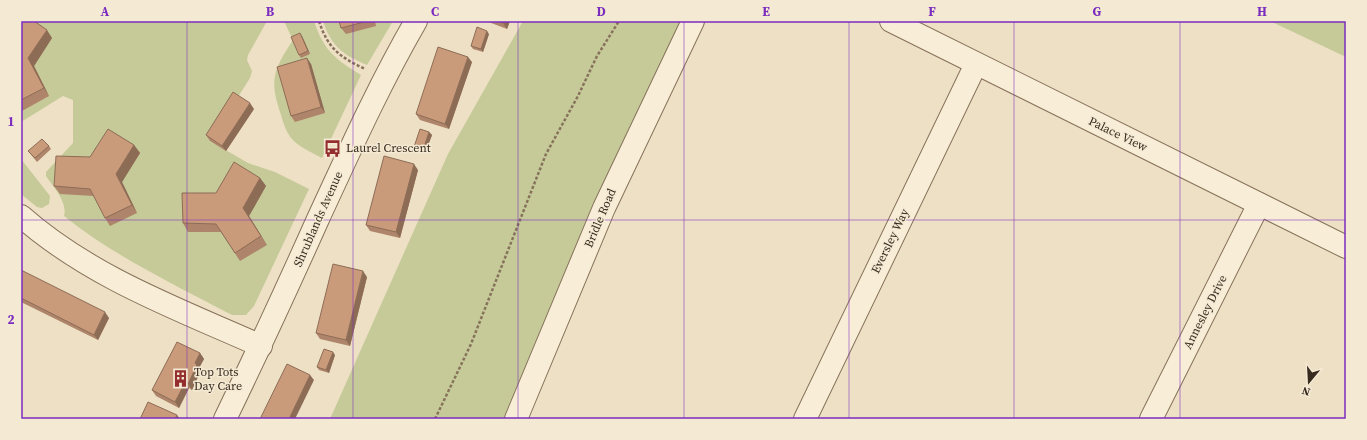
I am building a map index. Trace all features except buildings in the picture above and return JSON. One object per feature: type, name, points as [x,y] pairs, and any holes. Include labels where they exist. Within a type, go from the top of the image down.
[{"type":"street","name":"Shrublands Avenue","points":[[225,419],[261,346],[384,78],[416,21]]},
{"type":"street","name":"Bridle Road","points":[[516,419],[604,208],[693,21]]},
{"type":"street","name":"Palace View","points":[[891,21],[1346,247]]},
{"type":"street","name":"Eversley Way","points":[[805,419],[976,64]]},
{"type":"street","name":"Annesley Drive","points":[[1151,419],[1259,204]]},
{"type":"street","points":[[21,216],[68,252],[119,282],[261,346]]},
{"type":"path","points":[[319,21],[326,39],[338,54],[384,78]]},
{"type":"path","points":[[435,419],[471,344],[546,154],[578,96],[596,56],[619,21]]},
{"type":"green space","points":[[21,21],[267,21],[248,55],[247,60],[252,71],[250,78],[210,141],[248,163],[275,172],[309,189],[254,306],[246,315],[232,315],[167,281],[103,244],[64,216],[65,211],[62,200],[46,176],[46,172],[73,143],[73,100],[63,96],[21,122]]},
{"type":"green space","points":[[284,21],[314,21],[326,47],[337,59],[361,75],[322,158],[301,147],[292,139],[285,126],[277,103],[274,84],[277,68],[293,40]]},
{"type":"green space","points":[[323,21],[393,21],[367,65],[339,49],[326,30]]},
{"type":"green space","points":[[523,21],[684,21],[636,114],[603,185],[504,419],[330,419],[448,154]]},
{"type":"green space","points":[[1270,21],[1346,21],[1346,57]]},
{"type":"green space","points":[[21,159],[50,196],[49,204],[42,208],[37,207],[21,194]]},
{"type":"place","name":"Laurel Crescent","points":[[333,148]]},
{"type":"place","name":"Top Tots Day Care","points":[[181,379]]}]
